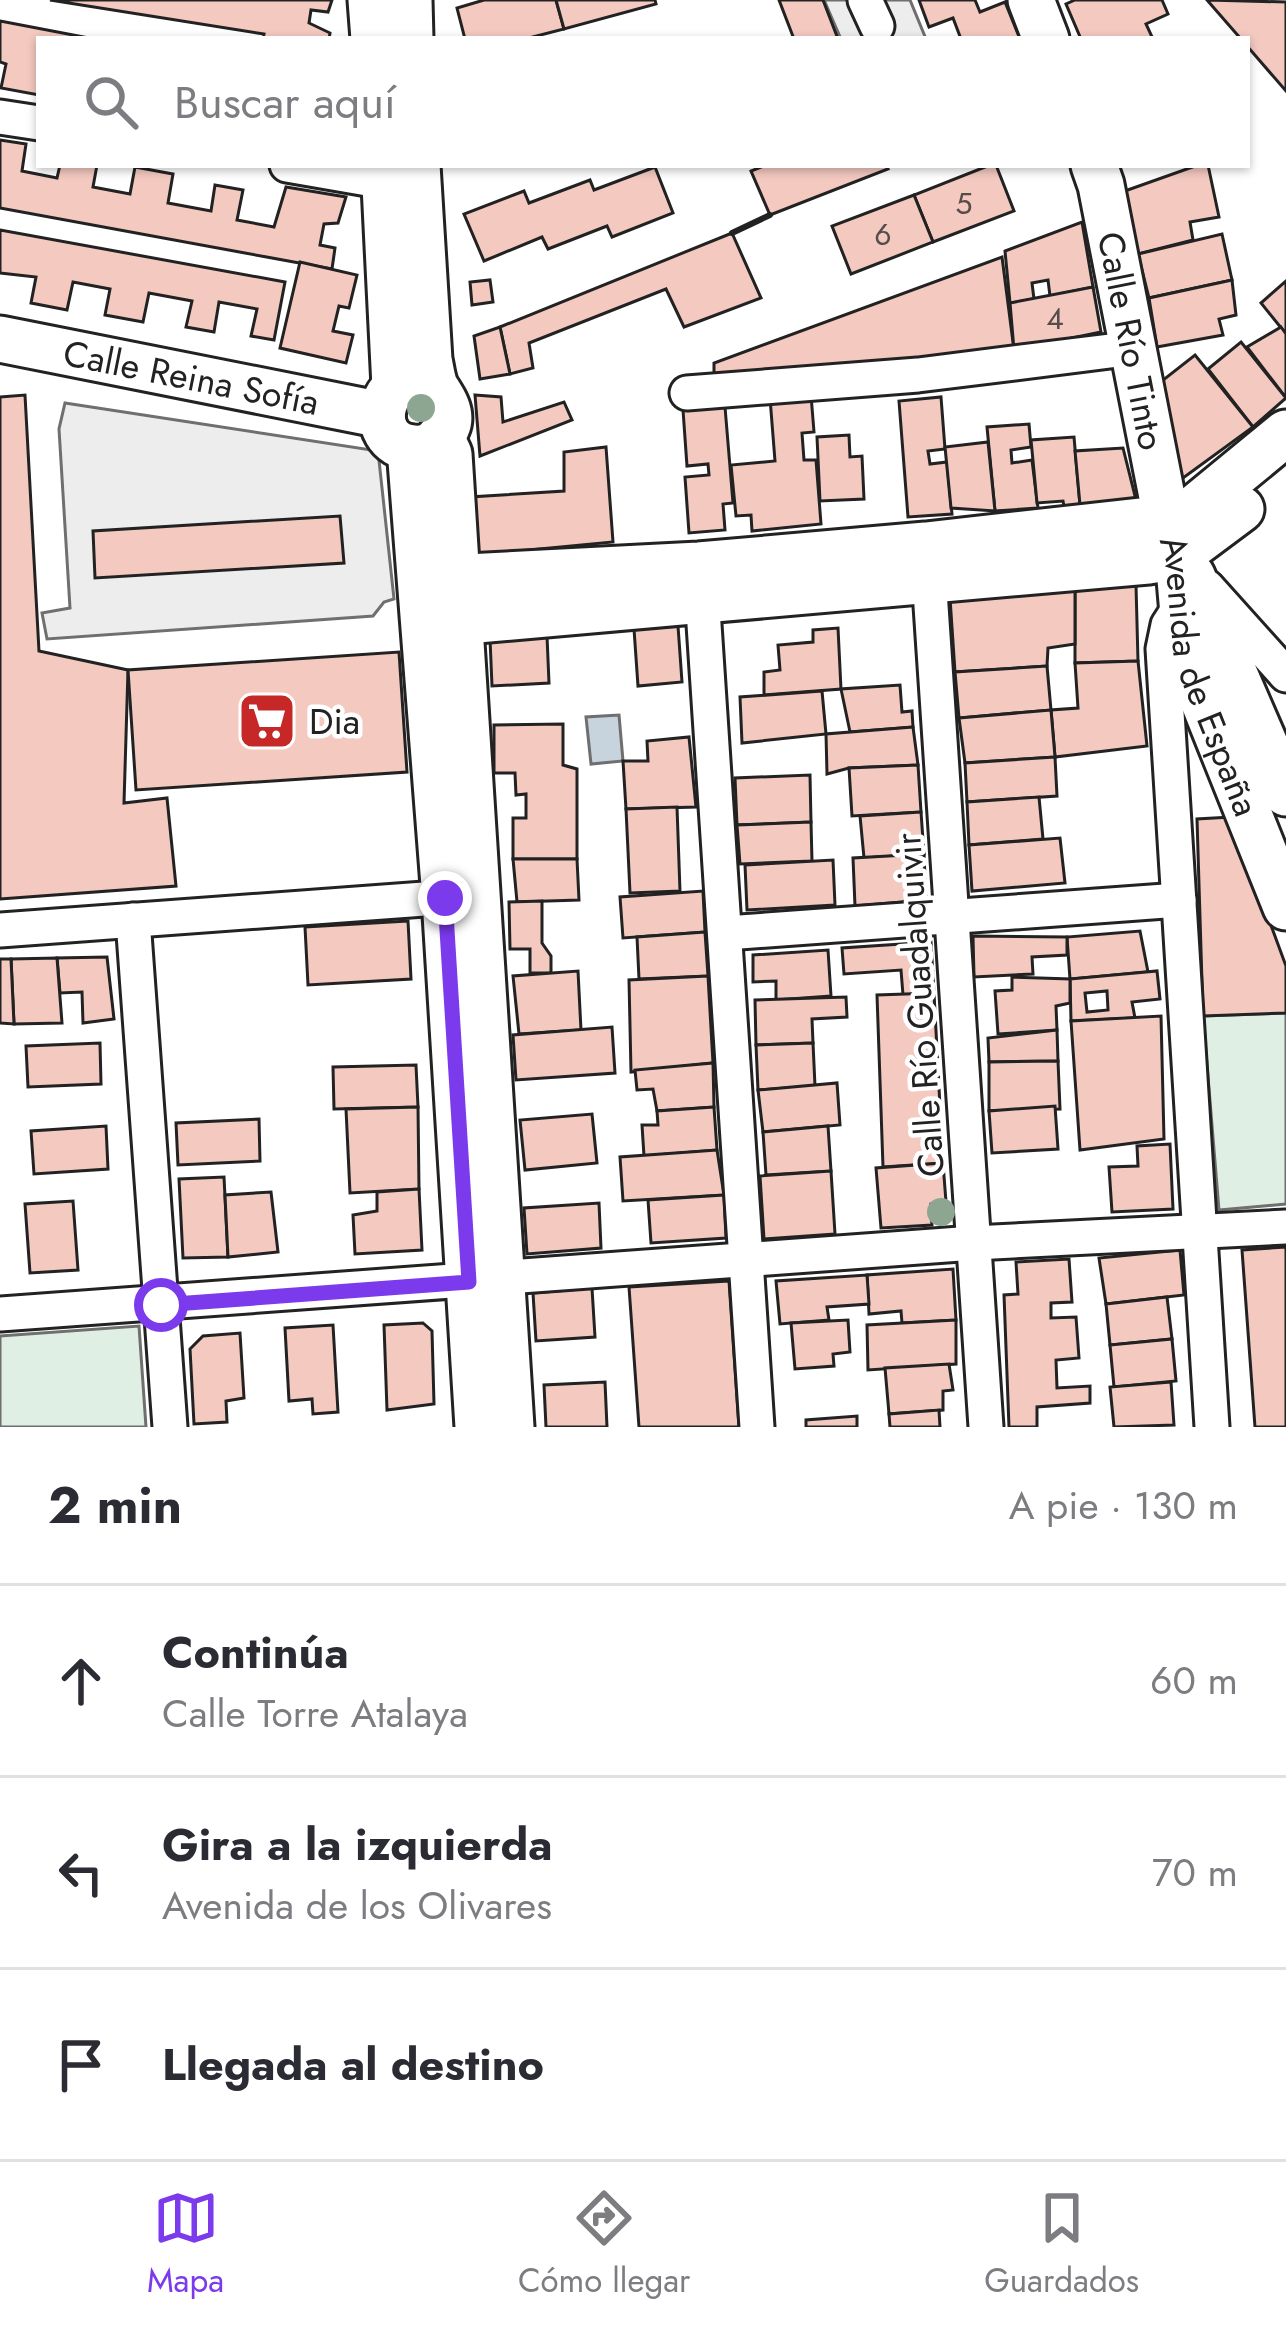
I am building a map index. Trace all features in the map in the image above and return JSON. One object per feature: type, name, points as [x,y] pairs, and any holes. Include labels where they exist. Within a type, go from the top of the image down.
[{"type":"street","points":[[371,0],[374,36]]},
{"type":"street","points":[[409,0],[410,36]]},
{"type":"street","points":[[1031,0],[1045,36]]},
{"type":"street","points":[[0,117],[36,123]]},
{"type":"street","points":[[352,168],[396,170],[412,415],[449,454],[438,578],[485,1280],[478,1427]]},
{"type":"street","name":"Calle Río Tinto","points":[[1095,168],[1172,536]]},
{"type":"street","name":"Calle Reina Sofía","points":[[0,339],[412,415]]},
{"type":"street","points":[[687,393],[918,375],[1134,348]]},
{"type":"street","points":[[1172,536],[1186,516],[1286,433]]},
{"type":"street","points":[[441,623],[701,581],[1172,536],[1286,474]]},
{"type":"street","points":[[1172,536],[1286,675]]},
{"type":"street","name":"Avenida de España","points":[[1172,536],[1184,602],[1186,660],[1286,907]]},
{"type":"street","name":"Avenida de España","points":[[1172,536],[1200,590],[1286,793]]},
{"type":"street","name":"Calle Río Guadalquivir","points":[[928,561],[986,1427]]},
{"type":"street","points":[[438,578],[701,581]]},
{"type":"street","points":[[701,581],[757,1427]]},
{"type":"street","points":[[1184,602],[1168,625],[1163,649],[1212,1427]]},
{"type":"street","points":[[0,931],[462,896]]},
{"type":"street","points":[[726,933],[1179,900]]},
{"type":"street","points":[[133,920],[170,1427]]},
{"type":"street","points":[[0,1314],[974,1243],[1286,1227]]},
{"type":"street","points":[[485,1280],[512,1427]]},
{"type":"green space","points":[[1286,1013],[1286,1204],[1219,1210],[1203,1016]]},
{"type":"green space","points":[[139,1326],[146,1427],[0,1427],[0,1336]]},
{"type":"shaded area","points":[[824,0],[910,0],[925,36],[840,36]]},
{"type":"shaded area","points":[[65,403],[378,451],[394,599],[384,602],[373,616],[47,639],[42,613],[70,608],[59,429]]},
{"type":"shaded area","points":[[619,715],[623,761],[591,764],[586,717]]},
{"type":"building","points":[[50,0],[332,0],[328,12],[311,10],[309,23],[330,36],[264,34]]},
{"type":"building","points":[[484,0],[556,0],[564,29],[537,36],[464,36],[457,8]]},
{"type":"building","points":[[556,0],[655,0],[656,4],[564,29]]},
{"type":"building","points":[[779,0],[823,0],[837,36],[793,36]]},
{"type":"building","points":[[919,0],[975,0],[980,12],[1005,2],[1019,36],[960,36],[953,18],[929,27]]},
{"type":"building","points":[[1075,0],[1162,0],[1168,14],[1146,24],[1152,36],[1080,36],[1066,4]]},
{"type":"building","points":[[1207,0],[1286,2],[1286,91],[1250,49],[1250,36],[1238,36]]},
{"type":"building","points":[[0,21],[78,36],[36,36],[36,94],[1,88],[6,64],[0,62]]},
{"type":"building","points":[[0,140],[26,144],[22,171],[57,178],[59,168],[96,168],[93,187],[130,194],[135,168],[173,174],[168,203],[211,211],[215,185],[243,190],[237,220],[274,227],[286,187],[346,197],[338,223],[324,224],[320,245],[335,248],[332,269],[0,208]]},
{"type":"building","points":[[655,168],[673,213],[612,237],[607,226],[548,249],[542,237],[484,261],[464,214],[524,191],[529,203],[590,180],[594,190]]},
{"type":"building","points":[[758,168],[888,169],[770,215],[751,171]]},
{"type":"building","points":[[982,168],[997,168],[1014,211],[933,242],[914,195]]},
{"type":"building","points":[[1190,168],[1209,168],[1219,217],[1190,222],[1193,240],[1138,254],[1122,192]]},
{"type":"building","points":[[914,195],[933,242],[851,274],[832,226]]},
{"type":"building","points":[[1082,222],[1093,287],[1050,296],[1048,280],[1032,283],[1034,299],[1010,303],[1005,251]]},
{"type":"building","points":[[0,230],[285,282],[274,340],[251,336],[257,309],[219,302],[214,332],[186,327],[192,301],[149,293],[143,322],[105,315],[110,289],[73,282],[67,310],[31,303],[36,277],[0,273]]},
{"type":"building","points":[[732,233],[761,298],[684,327],[666,289],[529,343],[533,368],[510,374],[500,327]]},
{"type":"building","points":[[1222,234],[1232,280],[1149,298],[1138,254]]},
{"type":"building","points":[[1002,257],[1014,350],[714,374],[714,363]]},
{"type":"building","points":[[300,262],[357,275],[349,308],[339,306],[333,331],[353,335],[346,363],[280,348]]},
{"type":"building","points":[[490,280],[493,302],[472,305],[470,282]]},
{"type":"building","points":[[1232,280],[1236,315],[1219,319],[1223,335],[1157,347],[1149,298]]},
{"type":"building","points":[[1286,281],[1286,334],[1261,303]]},
{"type":"building","points":[[1093,287],[1101,332],[1014,350],[1010,303]]},
{"type":"building","points":[[500,327],[510,374],[480,379],[474,336]]},
{"type":"building","points":[[1281,327],[1286,334],[1286,398],[1247,347]]},
{"type":"building","points":[[1241,342],[1286,398],[1253,427],[1208,369]]},
{"type":"building","points":[[1195,355],[1253,427],[1183,478],[1175,473],[1158,384]]},
{"type":"building","points":[[25,395],[39,651],[128,670],[124,803],[167,798],[176,886],[0,899],[0,397]]},
{"type":"building","points":[[475,395],[501,397],[503,422],[564,402],[572,420],[480,456]]},
{"type":"building","points":[[811,395],[814,432],[802,433],[804,460],[816,460],[821,524],[752,531],[751,515],[736,516],[731,465],[775,461],[770,398]]},
{"type":"building","points":[[941,397],[945,449],[928,451],[930,464],[947,462],[952,514],[908,517],[899,401]]},
{"type":"building","points":[[725,407],[733,503],[723,504],[725,530],[689,533],[685,477],[709,475],[708,464],[687,466],[683,410]]},
{"type":"building","points":[[1029,424],[1031,447],[1011,450],[1012,463],[1032,460],[1038,508],[995,511],[987,427]]},
{"type":"building","points":[[849,435],[850,457],[862,456],[864,499],[820,501],[817,437]]},
{"type":"building","points":[[1074,437],[1080,505],[1037,503],[1031,440]]},
{"type":"building","points":[[988,442],[995,511],[951,508],[945,447]]},
{"type":"building","points":[[606,447],[613,542],[476,555],[470,497],[564,491],[564,452]]},
{"type":"building","points":[[1123,448],[1136,500],[1080,505],[1075,451]]},
{"type":"building","points":[[340,516],[344,563],[95,578],[93,531]]},
{"type":"building","points":[[1136,585],[1138,661],[1075,663],[1075,591]]},
{"type":"building","points":[[1075,591],[1075,644],[1048,648],[1047,666],[955,672],[950,598]]},
{"type":"building","points":[[678,626],[682,682],[638,686],[634,629]]},
{"type":"building","points":[[838,628],[841,689],[764,695],[764,672],[780,670],[778,645],[813,642],[813,630]]},
{"type":"building","points":[[547,636],[549,683],[492,686],[490,639]]},
{"type":"building","name":"Dia","points":[[399,652],[407,772],[136,790],[128,670]]},
{"type":"building","points":[[1138,661],[1147,746],[1055,757],[1051,710],[1078,708],[1075,663]]},
{"type":"building","points":[[1047,666],[1051,710],[959,718],[955,672]]},
{"type":"building","points":[[900,685],[902,712],[912,711],[913,727],[850,732],[841,689]]},
{"type":"building","points":[[822,691],[826,734],[742,743],[740,697]]},
{"type":"building","points":[[1051,710],[1055,757],[965,763],[959,718]]},
{"type":"building","points":[[563,724],[563,765],[577,769],[577,859],[513,859],[513,818],[526,818],[526,794],[516,795],[515,773],[494,773],[494,725]]},
{"type":"building","points":[[913,727],[918,765],[849,768],[827,774],[826,734]]},
{"type":"building","points":[[689,737],[696,807],[626,809],[623,761],[648,761],[647,741]]},
{"type":"building","points":[[1055,757],[1057,796],[967,802],[965,763]]},
{"type":"building","points":[[918,765],[921,812],[852,816],[849,768]]},
{"type":"building","points":[[810,775],[811,822],[737,825],[735,778]]},
{"type":"building","points":[[1039,797],[1043,839],[969,845],[967,802]]},
{"type":"building","points":[[677,807],[680,891],[630,893],[626,809]]},
{"type":"building","points":[[921,812],[924,854],[864,858],[860,816]]},
{"type":"building","points":[[1231,817],[1286,966],[1286,1013],[1203,1016],[1197,819]]},
{"type":"building","points":[[811,822],[812,861],[740,864],[737,825]]},
{"type":"building","points":[[1060,838],[1065,883],[972,891],[969,845]]},
{"type":"building","points":[[924,854],[926,900],[855,906],[853,858]]},
{"type":"building","points":[[513,859],[577,859],[579,900],[517,902]]},
{"type":"building","points":[[833,860],[835,905],[747,910],[745,865]]},
{"type":"building","points":[[703,891],[705,932],[623,938],[620,897]]},
{"type":"building","points":[[542,901],[542,943],[551,956],[551,973],[530,973],[530,949],[510,949],[509,902]]},
{"type":"building","points":[[408,921],[411,979],[308,985],[305,927]]},
{"type":"building","points":[[1140,931],[1148,972],[1070,979],[1067,937]]},
{"type":"building","points":[[705,932],[708,976],[639,979],[637,937]]},
{"type":"building","points":[[973,936],[1067,937],[1067,955],[1032,957],[1033,974],[974,977]]},
{"type":"building","points":[[931,942],[934,993],[903,995],[901,970],[844,974],[842,948]]},
{"type":"building","points":[[828,950],[831,996],[776,1000],[776,981],[753,982],[753,955]]},
{"type":"building","points":[[107,957],[114,1019],[83,1023],[82,992],[60,993],[57,958]]},
{"type":"building","points":[[57,958],[62,1023],[14,1024],[11,959]]},
{"type":"building","points":[[0,959],[11,959],[14,1024],[0,1023]]},
{"type":"building","points":[[578,971],[581,1030],[519,1034],[513,976]]},
{"type":"building","points":[[1157,971],[1160,999],[1132,1002],[1135,1018],[1071,1021],[1070,979]],"holes":[[[1107,991],[1108,1010],[1087,1012],[1085,993]]]},
{"type":"building","points":[[708,976],[713,1063],[631,1072],[629,980]]},
{"type":"building","points":[[1012,977],[1070,979],[1070,1003],[1056,1006],[1057,1030],[998,1034],[995,991],[1012,990]]},
{"type":"building","points":[[934,993],[943,1163],[883,1167],[877,995]]},
{"type":"building","points":[[846,997],[847,1017],[812,1019],[813,1043],[756,1045],[755,1000]]},
{"type":"building","points":[[1161,1016],[1164,1139],[1080,1150],[1071,1021]]},
{"type":"building","points":[[612,1027],[615,1073],[516,1080],[513,1035]]},
{"type":"building","points":[[1057,1030],[1058,1061],[989,1062],[988,1038]]},
{"type":"building","points":[[100,1043],[101,1084],[28,1087],[26,1046]]},
{"type":"building","points":[[813,1043],[815,1086],[758,1090],[756,1045]]},
{"type":"building","points":[[1058,1061],[1060,1109],[989,1111],[989,1062]]},
{"type":"building","points":[[713,1063],[714,1107],[657,1111],[653,1089],[637,1090],[635,1070]]},
{"type":"building","points":[[416,1065],[418,1107],[334,1109],[333,1067]]},
{"type":"building","points":[[837,1083],[840,1125],[763,1132],[758,1090]]},
{"type":"building","points":[[1055,1106],[1058,1149],[992,1153],[989,1111]]},
{"type":"building","points":[[418,1107],[419,1189],[350,1193],[346,1109]]},
{"type":"building","points":[[714,1107],[717,1150],[644,1156],[642,1125],[658,1125],[657,1111]]},
{"type":"building","points":[[592,1114],[597,1163],[525,1170],[520,1120]]},
{"type":"building","points":[[259,1119],[260,1161],[178,1165],[176,1123]]},
{"type":"building","points":[[106,1126],[108,1169],[34,1174],[31,1131]]},
{"type":"building","points":[[828,1126],[831,1171],[766,1175],[763,1132]]},
{"type":"building","points":[[1170,1144],[1173,1209],[1112,1212],[1109,1167],[1138,1166],[1137,1146]]},
{"type":"building","points":[[717,1150],[724,1195],[623,1201],[620,1157]]},
{"type":"building","points":[[943,1163],[946,1202],[931,1204],[932,1225],[881,1228],[876,1168]]},
{"type":"building","points":[[831,1171],[835,1234],[764,1239],[760,1176]]},
{"type":"building","points":[[224,1177],[228,1257],[183,1258],[179,1179]]},
{"type":"building","points":[[419,1189],[422,1250],[355,1254],[353,1215],[377,1211],[377,1192]]},
{"type":"building","points":[[271,1192],[278,1252],[228,1257],[225,1195]]},
{"type":"building","points":[[724,1195],[726,1238],[651,1243],[648,1200]]},
{"type":"building","points":[[73,1201],[78,1270],[30,1273],[25,1204]]},
{"type":"building","points":[[599,1203],[601,1248],[527,1254],[524,1208]]},
{"type":"building","points":[[1286,1247],[1286,1427],[1255,1427],[1242,1250]]},
{"type":"building","points":[[1180,1250],[1184,1295],[1106,1304],[1099,1258]]},
{"type":"building","points":[[1069,1259],[1072,1302],[1051,1303],[1051,1318],[1076,1317],[1079,1358],[1056,1360],[1057,1388],[1090,1386],[1090,1403],[1037,1407],[1037,1427],[1009,1427],[1004,1295],[1018,1294],[1016,1262]]},
{"type":"building","points":[[953,1269],[956,1320],[902,1323],[901,1311],[869,1314],[867,1275]]},
{"type":"building","points":[[867,1275],[869,1304],[827,1307],[829,1320],[780,1324],[776,1281]]},
{"type":"building","points":[[729,1281],[739,1427],[639,1427],[629,1287]]},
{"type":"building","points":[[592,1288],[595,1337],[536,1341],[533,1293]]},
{"type":"building","points":[[1167,1297],[1172,1339],[1110,1345],[1106,1304]]},
{"type":"building","points":[[848,1320],[850,1352],[833,1354],[834,1366],[795,1369],[791,1323]]},
{"type":"building","points":[[956,1320],[956,1364],[868,1370],[867,1325]]},
{"type":"building","points":[[423,1323],[432,1331],[434,1404],[387,1410],[384,1325]]},
{"type":"building","points":[[333,1325],[338,1412],[313,1414],[312,1399],[289,1401],[285,1328]]},
{"type":"building","points":[[240,1333],[244,1398],[226,1401],[227,1422],[194,1424],[190,1349],[203,1336]]},
{"type":"building","points":[[1172,1339],[1176,1381],[1114,1387],[1110,1345]]},
{"type":"building","points":[[949,1364],[953,1390],[943,1391],[943,1410],[889,1414],[885,1368]]},
{"type":"building","points":[[605,1382],[607,1427],[546,1427],[544,1385]]},
{"type":"building","points":[[1171,1382],[1174,1425],[1114,1427],[1110,1387]]},
{"type":"building","points":[[939,1410],[940,1427],[890,1427],[889,1414]]},
{"type":"building","points":[[857,1416],[857,1427],[806,1427],[806,1420]]},
{"type":"wall","points":[[732,233],[770,215]]},
{"type":"place","name":"Dia","points":[[267,721]]},
{"type":"route","points":[[161,1305],[469,1282],[445,898]]}]
